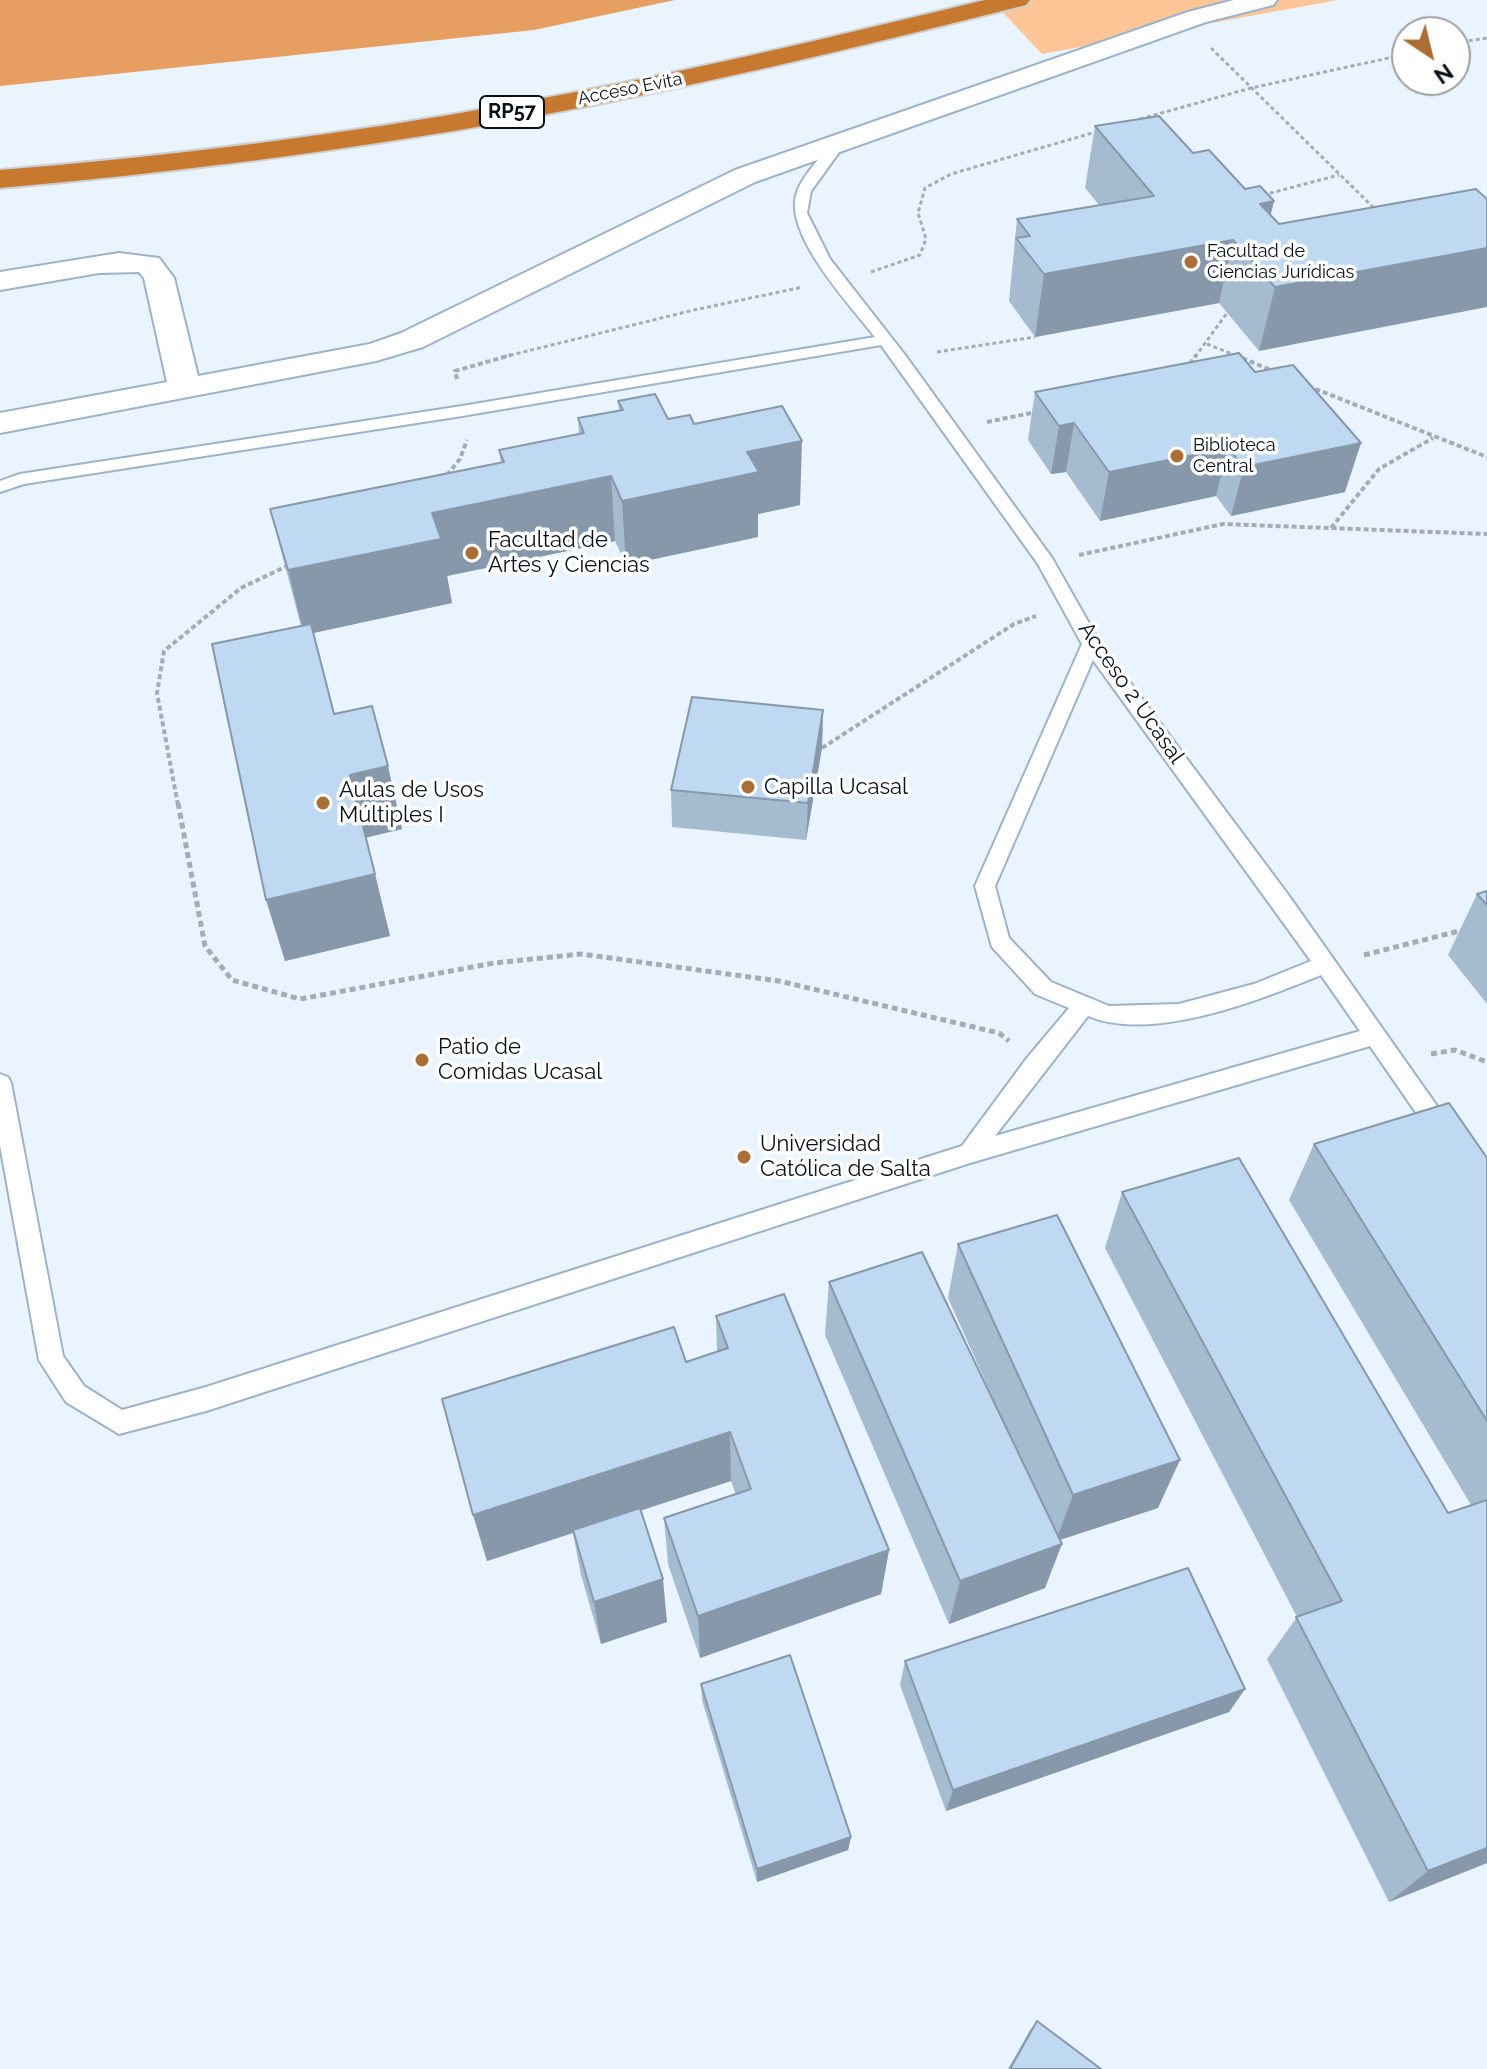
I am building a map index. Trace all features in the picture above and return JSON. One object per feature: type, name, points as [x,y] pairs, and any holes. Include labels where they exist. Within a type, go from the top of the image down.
[{"type":"highway","points":[[760,35],[921,0]]},
{"type":"highway","name":"Acceso Evita","points":[[0,179],[205,160],[411,130],[681,79],[1017,0]]},
{"type":"highway","points":[[0,164],[316,118]]},
{"type":"street","points":[[0,423],[376,352],[412,340],[745,176],[1184,22],[1264,0]]},
{"type":"street","points":[[0,281],[124,262],[147,263],[155,269],[159,278],[185,389]]},
{"type":"lane","name":"Acceso 2 Ucasal","points":[[838,144],[804,191],[800,213],[823,260],[841,279],[1046,562],[1091,644],[1325,964],[1454,1149]]},
{"type":"lane","points":[[0,487],[20,479],[462,411],[884,340]]},
{"type":"lane","points":[[1091,644],[985,886],[999,941],[1043,988],[1108,1015],[1179,1013],[1259,991],[1325,964]]},
{"type":"lane","points":[[970,1153],[1035,1064],[1084,1005]]},
{"type":"lane","points":[[0,1083],[51,1360],[75,1394],[119,1422],[206,1399],[970,1153],[1375,1036]]},
{"type":"path","points":[[1184,22],[1381,216]]},
{"type":"path","points":[[1131,122],[1251,88],[1391,57]]},
{"type":"path","points":[[441,479],[453,471],[468,445],[455,371],[694,310],[841,279],[920,255],[926,239],[918,213],[925,188],[951,174],[1101,131]]},
{"type":"path","points":[[1253,197],[1339,174]]},
{"type":"path","points":[[1182,374],[1227,313]]},
{"type":"path","points":[[899,358],[1035,337]]},
{"type":"path","points":[[1207,344],[1278,373]]},
{"type":"path","points":[[1306,385],[1487,457]]},
{"type":"path","points":[[952,430],[1041,411]]},
{"type":"path","points":[[1331,528],[1379,469],[1434,438]]},
{"type":"path","points":[[1046,562],[1223,524],[1487,534]]},
{"type":"path","points":[[297,561],[241,588],[164,651],[157,693],[205,946],[232,980],[300,999],[494,963],[581,954],[779,981],[984,1029],[999,1033],[1035,1064]]},
{"type":"path","points":[[822,748],[1014,624],[1072,605]]},
{"type":"path","points":[[1325,964],[1472,927]]},
{"type":"shaded area","points":[[0,0],[675,0],[534,30],[0,86]]},
{"type":"shaded area","points":[[991,0],[1338,0],[1042,54]]},
{"type":"building","points":[[1159,116],[1193,153],[1209,150],[1245,189],[1260,186],[1274,201],[1260,204],[1279,224],[1476,189],[1487,199],[1487,248],[1275,287],[1233,240],[1044,274],[1016,238],[1030,236],[1017,219],[1154,196],[1095,126]]},
{"type":"building","points":[[1239,353],[1255,372],[1293,365],[1361,443],[1244,467],[1228,448],[1109,472],[1074,423],[1059,426],[1035,392]]},
{"type":"building","points":[[655,394],[668,419],[690,415],[694,424],[782,406],[802,441],[747,452],[759,472],[622,501],[611,476],[432,513],[441,539],[288,570],[270,509],[504,462],[499,450],[584,433],[578,418],[623,410],[618,401]]},
{"type":"building","name":"Aulas de Usos Múltiples I","points":[[311,624],[334,714],[372,706],[388,766],[350,775],[375,874],[266,900],[212,644]]},
{"type":"building","points":[[692,697],[823,710],[808,803],[671,790]]},
{"type":"building","points":[[1487,891],[1487,905],[1477,894]]},
{"type":"building","points":[[1449,1103],[1487,1158],[1487,1421],[1314,1144]]},
{"type":"building","points":[[1239,1158],[1448,1513],[1487,1500],[1487,1848],[1428,1871],[1296,1617],[1342,1601],[1122,1192]]},
{"type":"building","points":[[1057,1215],[1180,1460],[1073,1495],[958,1244]]},
{"type":"building","points":[[922,1252],[1062,1544],[960,1581],[829,1282]]},
{"type":"building","points":[[784,1294],[889,1550],[698,1616],[664,1518],[751,1489],[730,1432],[473,1515],[442,1399],[674,1327],[686,1362],[728,1348],[716,1316]]},
{"type":"building","points":[[640,1508],[663,1579],[594,1602],[573,1530]]},
{"type":"building","points":[[1188,1568],[1245,1689],[953,1790],[905,1661]]},
{"type":"building","points":[[790,1655],[851,1837],[757,1869],[701,1684]]},
{"type":"building","points":[[1037,2021],[1101,2069],[1010,2069]]},
{"type":"place","name":"Facultad de Ciencias Jurídicas","points":[[1191,262]]},
{"type":"place","name":"Biblioteca Central","points":[[1177,456]]},
{"type":"place","name":"Facultad de Artes y Ciencias","points":[[472,553]]},
{"type":"place","name":"Capilla Ucasal","points":[[748,787]]},
{"type":"place","name":"Aulas de Usos Múltiples I","points":[[323,803]]},
{"type":"place","name":"Patio de Comidas Ucasal","points":[[422,1060]]},
{"type":"place","name":"Universidad Católica de Salta","points":[[744,1157]]}]
